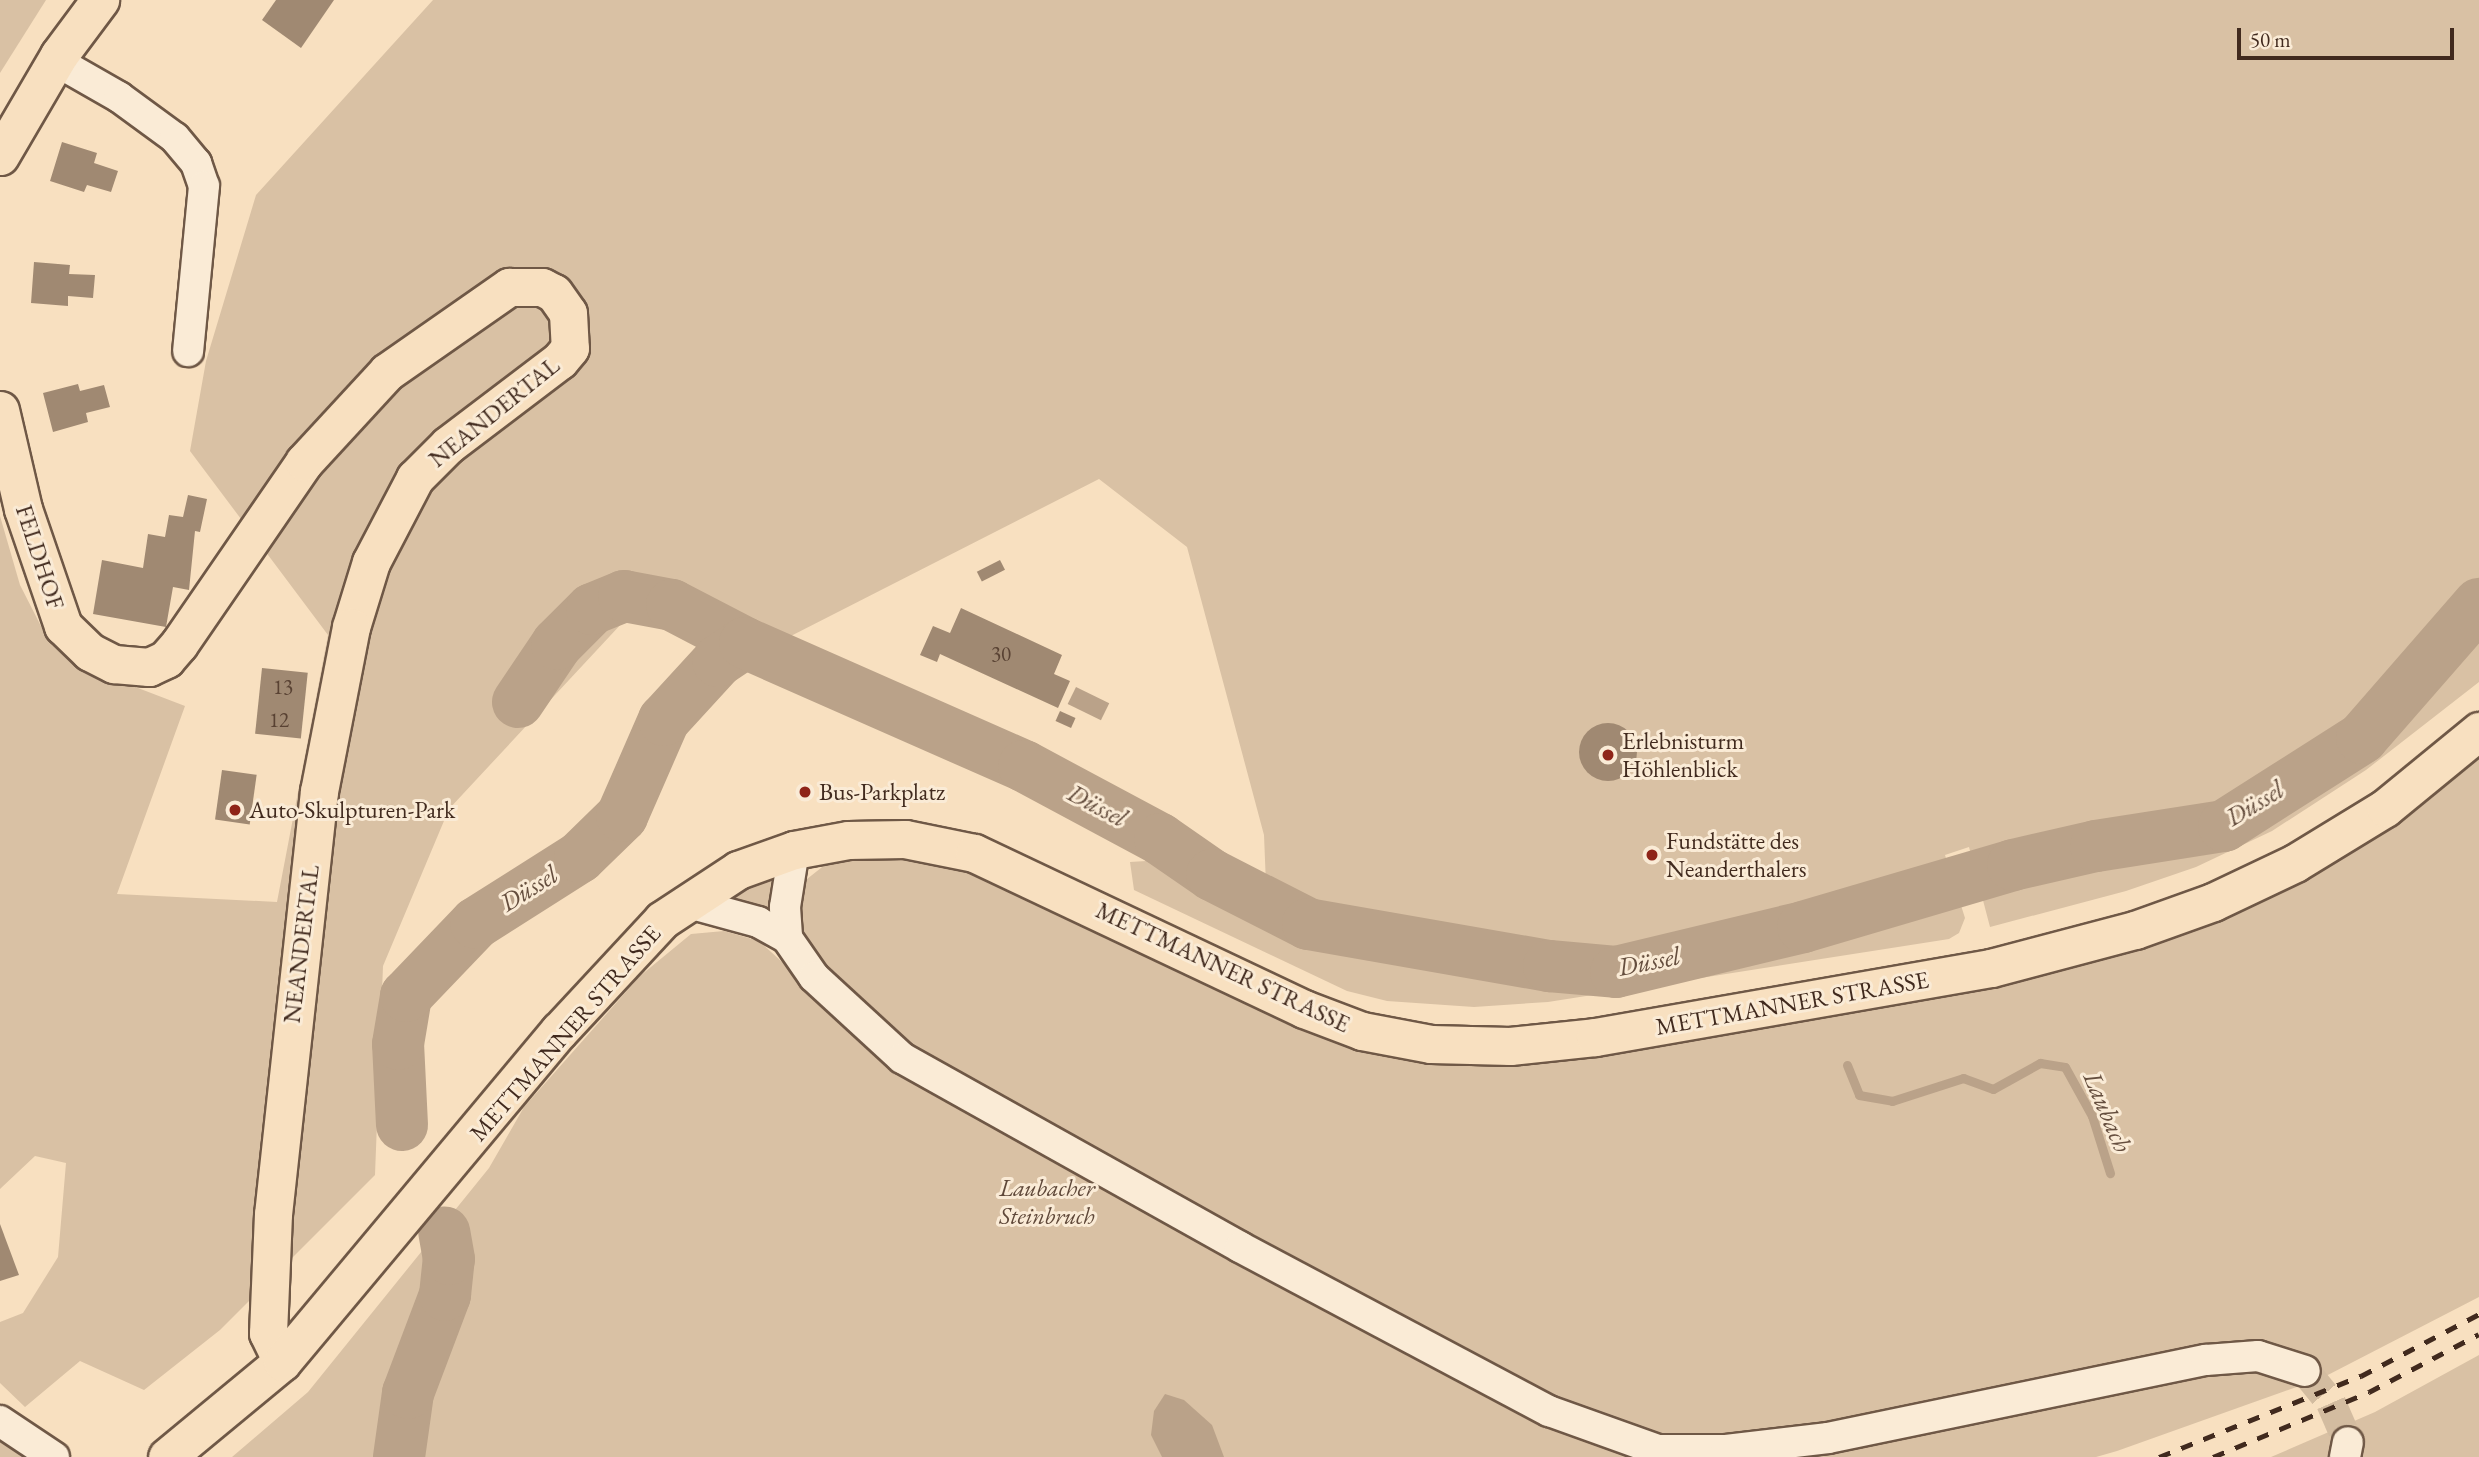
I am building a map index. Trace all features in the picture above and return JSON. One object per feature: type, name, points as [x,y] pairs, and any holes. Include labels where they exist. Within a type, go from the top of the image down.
[{"type":"main road","points":[[0,156],[56,61],[100,0]]},
{"type":"main road","name":"NEANDERTAL","points":[[90,652],[132,668],[166,659],[304,463],[387,372],[440,331],[509,287],[542,286],[564,304],[573,331],[570,348],[448,444],[415,478],[371,562],[351,627],[319,791],[274,1201],[268,1334],[282,1362]]},
{"type":"main road","name":"FELDHOF","points":[[0,410],[23,509],[55,611],[74,640],[90,652]]},
{"type":"main road","name":"METTMANNER STRASSE","points":[[167,1457],[282,1362],[612,971],[685,902],[738,870],[794,850],[848,840],[905,839],[974,853],[1304,1009],[1362,1031],[1431,1044],[1510,1046],[1595,1037],[1990,968],[2135,930],[2213,902],[2295,863],[2385,808],[2479,731]]},
{"type":"lane","points":[[56,61],[119,97],[174,138],[196,163],[204,186],[188,351]]},
{"type":"lane","points":[[787,938],[785,907],[794,850]]},
{"type":"lane","points":[[685,902],[758,922],[787,938],[814,977],[849,1013],[902,1058],[952,1089],[1549,1411],[1658,1450],[1726,1450],[1828,1438],[2206,1360],[2258,1356],[2305,1371]]},
{"type":"lane","points":[[0,1421],[54,1457]]},
{"type":"green space","points":[[0,0],[46,0],[0,73]]},
{"type":"green space","points":[[433,0],[2479,0],[2479,682],[2366,770],[2272,831],[2196,867],[2126,891],[1990,927],[1969,847],[1945,855],[1965,918],[1959,933],[1949,939],[1548,1002],[1474,1007],[1387,1001],[1347,991],[1134,890],[1130,862],[1211,857],[1266,885],[1264,835],[1187,547],[1099,479],[783,640],[650,593],[449,809],[383,966],[375,1175],[220,1330],[144,1390],[80,1361],[25,1407],[0,1383],[0,1322],[23,1313],[58,1257],[66,1163],[35,1156],[0,1189],[0,516],[20,585],[45,634],[91,670],[185,706],[117,894],[277,902],[328,635],[190,451],[206,361],[256,195]]},
{"type":"green space","name":"Laubacher Steinbruch","points":[[2479,746],[2479,1297],[2322,1378],[2117,1451],[2096,1457],[232,1457],[308,1392],[489,1168],[524,1107],[640,976],[691,934],[724,931],[759,941],[792,971],[805,960],[795,899],[807,879],[826,864],[875,857],[919,861],[981,876],[1288,1019],[1596,1050],[1993,987],[2139,944]]},
{"type":"green space","points":[[771,878],[770,906],[765,909],[734,897],[733,893]]},
{"type":"green space","points":[[2479,1355],[2479,1457],[2271,1457],[2375,1412]]},
{"type":"green space","points":[[0,1437],[17,1452],[26,1457],[0,1457]]},
{"type":"shaded area","points":[[1076,687],[1109,703],[1101,720],[1068,704]]},
{"type":"shaded area","points":[[1165,1394],[1184,1400],[1212,1425],[1224,1457],[1162,1457],[1151,1435],[1154,1411]]},
{"type":"building","points":[[276,0],[334,0],[301,48],[262,20]]},
{"type":"building","points":[[62,142],[97,153],[94,163],[118,171],[111,192],[87,185],[84,192],[50,181]]},
{"type":"building","points":[[34,262],[70,265],[69,274],[95,275],[93,298],[68,296],[68,306],[31,303]]},
{"type":"building","points":[[78,384],[80,391],[104,385],[110,407],[86,413],[88,422],[53,432],[43,393]]},
{"type":"building","points":[[188,495],[207,499],[200,532],[195,531],[189,590],[173,587],[166,627],[93,614],[102,560],[143,568],[148,534],[165,537],[169,515],[183,517]]},
{"type":"building","points":[[1000,560],[1005,570],[982,582],[977,572]]},
{"type":"building","points":[[961,608],[1062,655],[1054,674],[1070,681],[1058,708],[940,654],[937,662],[920,655],[933,626],[950,633]]},
{"type":"building","points":[[262,668],[308,673],[301,738],[255,734]]},
{"type":"building","points":[[1060,711],[1076,718],[1071,728],[1056,721]]},
{"type":"building","name":"Erlebnisturm Höhlenblick","points":[[1602,723],[1614,723],[1629,731],[1637,746],[1637,758],[1629,773],[1614,781],[1602,781],[1587,773],[1579,758],[1579,746],[1587,731]]},
{"type":"building","points":[[222,770],[257,775],[250,824],[215,820]]},
{"type":"building","points":[[0,1224],[19,1275],[0,1281]]},
{"type":"waterway","name":"Düssel","points":[[518,702],[557,644],[592,609],[624,596],[672,605],[745,643]]},
{"type":"waterway","name":"Düssel","points":[[402,1125],[398,1044],[406,996],[476,923],[580,857],[622,816],[664,720],[718,661],[745,643],[1024,766],[1160,839],[1212,875],[1308,924],[1549,966],[1616,972],[1803,927],[2013,865],[2096,846],[2224,826],[2362,738],[2479,604]]},
{"type":"waterway","name":"Laubach","points":[[1847,1065],[1859,1095],[1892,1101],[1963,1078],[1993,1089],[2040,1063],[2065,1067],[2092,1116],[2110,1173]]},
{"type":"waterway","name":"Düssel","points":[[399,1457],[408,1393],[445,1295],[449,1259],[444,1232]]},
{"type":"tunnel","points":[[2305,1371],[2331,1403],[2348,1442]]},
{"type":"railway","points":[[2159,1457],[2361,1376],[2479,1314]]},
{"type":"railway","points":[[2213,1457],[2369,1392],[2479,1334]]},
{"type":"place","name":"Erlebnisturm Höhlenblick","points":[[1608,755]]},
{"type":"place","name":"Bus-Parkplatz","points":[[805,792]]},
{"type":"place","name":"Auto-Skulpturen-Park","points":[[235,810]]},
{"type":"place","name":"Fundstätte des Neanderthalers","points":[[1652,855]]}]
